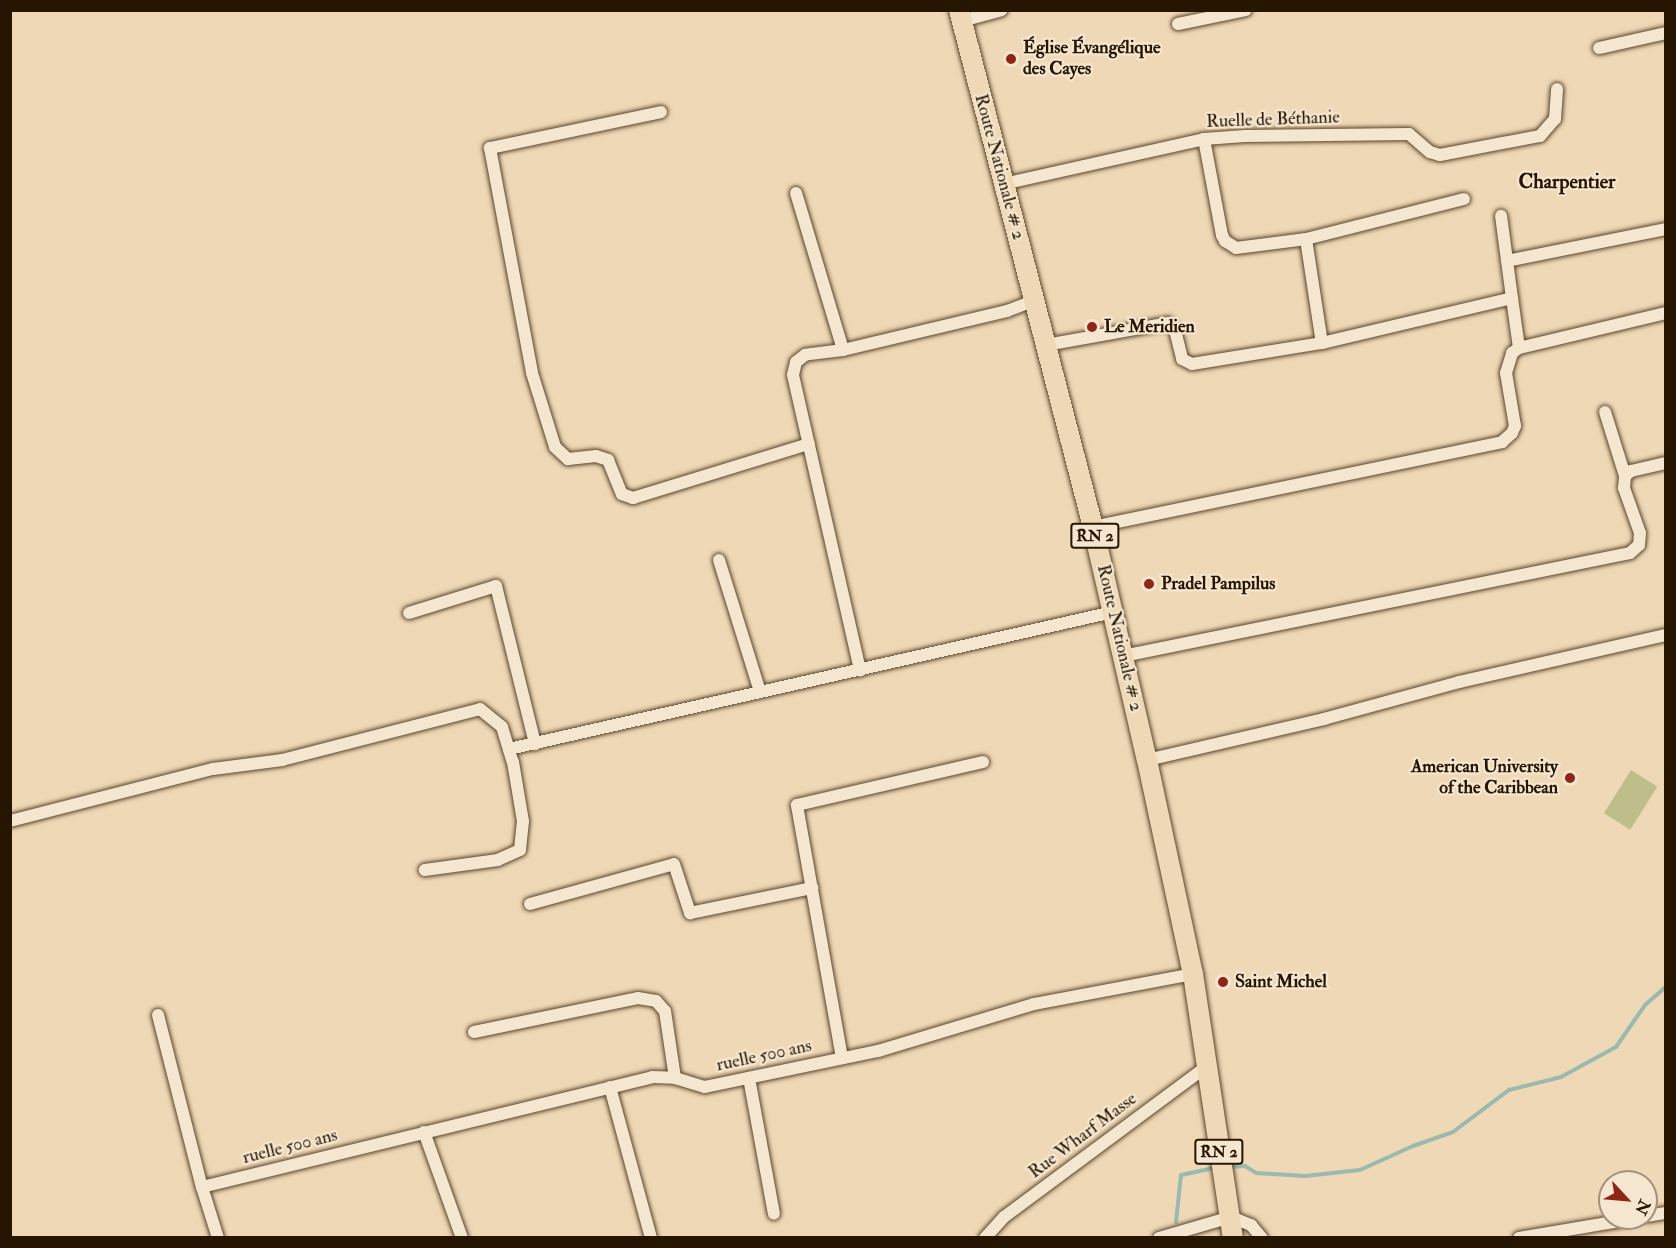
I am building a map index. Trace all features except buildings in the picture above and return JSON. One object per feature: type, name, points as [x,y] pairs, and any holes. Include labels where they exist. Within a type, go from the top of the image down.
[{"type":"main road","name":"Route Nationale # 2","points":[[961,16],[1092,527],[1147,760],[1193,974],[1233,1238]]},
{"type":"street","points":[[961,16],[1002,10]]},
{"type":"street","points":[[1178,24],[1246,10]]},
{"type":"street","points":[[1599,48],[1665,33]]},
{"type":"street","name":"Ruelle de Béthanie","points":[[1003,184],[1204,139],[1245,135],[1409,134],[1430,152],[1440,154],[1540,136],[1555,119],[1557,89]]},
{"type":"street","points":[[661,112],[489,148],[532,373],[555,447],[568,459],[597,456],[608,460],[622,494],[633,498],[809,444]]},
{"type":"street","points":[[1204,139],[1225,241],[1242,248],[1306,239],[1464,199]]},
{"type":"street","points":[[796,193],[843,350]]},
{"type":"street","points":[[1501,216],[1519,348]]},
{"type":"street","points":[[1507,261],[1665,230]]},
{"type":"street","points":[[1306,239],[1322,343]]},
{"type":"street","points":[[1046,345],[1162,322],[1172,326],[1182,359],[1192,364],[1322,343],[1512,298]]},
{"type":"street","points":[[860,670],[793,368],[796,362],[805,355],[843,350],[1007,311],[1035,300]]},
{"type":"street","points":[[1092,527],[1502,442],[1512,433],[1515,426],[1506,373],[1512,353],[1519,348],[1665,314]]},
{"type":"street","points":[[1123,656],[1630,553],[1640,539],[1624,488],[1625,476],[1605,412]]},
{"type":"street","points":[[1625,476],[1631,471],[1665,463]]},
{"type":"street","points":[[719,560],[760,692]]},
{"type":"street","points":[[409,613],[496,586],[535,744]]},
{"type":"street","points":[[509,749],[1113,612]]},
{"type":"street","points":[[1147,760],[1324,719],[1470,679],[1665,635]]},
{"type":"street","points":[[10,821],[213,769],[282,760],[480,709],[502,727],[509,749],[523,821],[520,849],[498,860],[425,870]]},
{"type":"street","points":[[842,1058],[797,805],[983,762]]},
{"type":"street","points":[[530,904],[674,864],[690,913],[812,888]]},
{"type":"street","name":"ruelle 500 ans","points":[[202,1187],[652,1077],[675,1078],[705,1087],[842,1058],[947,1031],[1034,1004],[1193,974]]},
{"type":"street","points":[[474,1032],[638,998],[656,1001],[665,1011],[675,1078]]},
{"type":"street","points":[[158,1015],[202,1187],[218,1238]]},
{"type":"street","name":"Rue Wharf Masse","points":[[986,1238],[1004,1216],[1206,1067]]},
{"type":"street","points":[[749,1078],[774,1214]]},
{"type":"street","points":[[610,1087],[651,1238]]},
{"type":"street","points":[[424,1132],[462,1238]]},
{"type":"street","points":[[1159,1238],[1231,1217],[1251,1225],[1262,1238]]},
{"type":"street","points":[[1519,1238],[1562,1234],[1598,1226]]},
{"type":"green space","points":[[1631,770],[1657,786],[1630,830],[1604,813]]},
{"type":"waterway","points":[[1232,1167],[1245,1166],[1256,1173],[1305,1176],[1360,1170],[1413,1146],[1453,1132],[1509,1090],[1561,1077],[1616,1047],[1645,1005],[1666,987]]},
{"type":"waterway","points":[[1176,1222],[1181,1175],[1210,1169]]},
{"type":"place","name":"Église Évangélique des Cayes","points":[[1011,59]]},
{"type":"place","name":"Le Meridien","points":[[1092,327]]},
{"type":"place","name":"Pradel Pampilus","points":[[1149,584]]},
{"type":"place","name":"American University of the Caribbean","points":[[1570,778]]},
{"type":"place","name":"Saint Michel","points":[[1223,982]]},
{"type":"district","name":"Charpentier","points":[[1567,181]]}]
